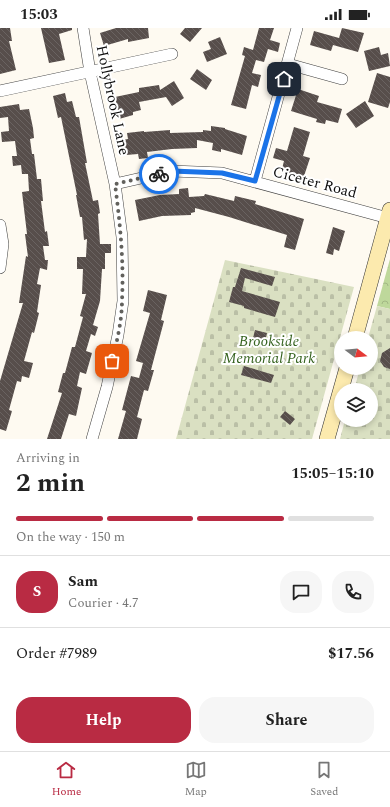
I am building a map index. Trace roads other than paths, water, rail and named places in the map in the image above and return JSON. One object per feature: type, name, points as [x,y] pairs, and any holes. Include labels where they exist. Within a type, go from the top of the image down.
[{"type":"main road","points":[[357,331],[389,214]]},
{"type":"main road","points":[[327,439],[344,375]]},
{"type":"street","name":"Hollybrook Lane","points":[[83,28],[90,72],[115,184],[122,237],[122,301],[118,335],[112,365],[92,439]]},
{"type":"street","points":[[255,181],[297,28]]},
{"type":"street","points":[[0,91],[172,54]]},
{"type":"street","points":[[288,64],[342,79]]},
{"type":"street","name":"Ciceter Road","points":[[115,184],[172,171],[222,173],[389,214]]},
{"type":"street","points":[[0,225],[3,244],[0,268]]},
{"type":"park label","name":"Brookside Memorial Park","points":[[269,350]]}]
